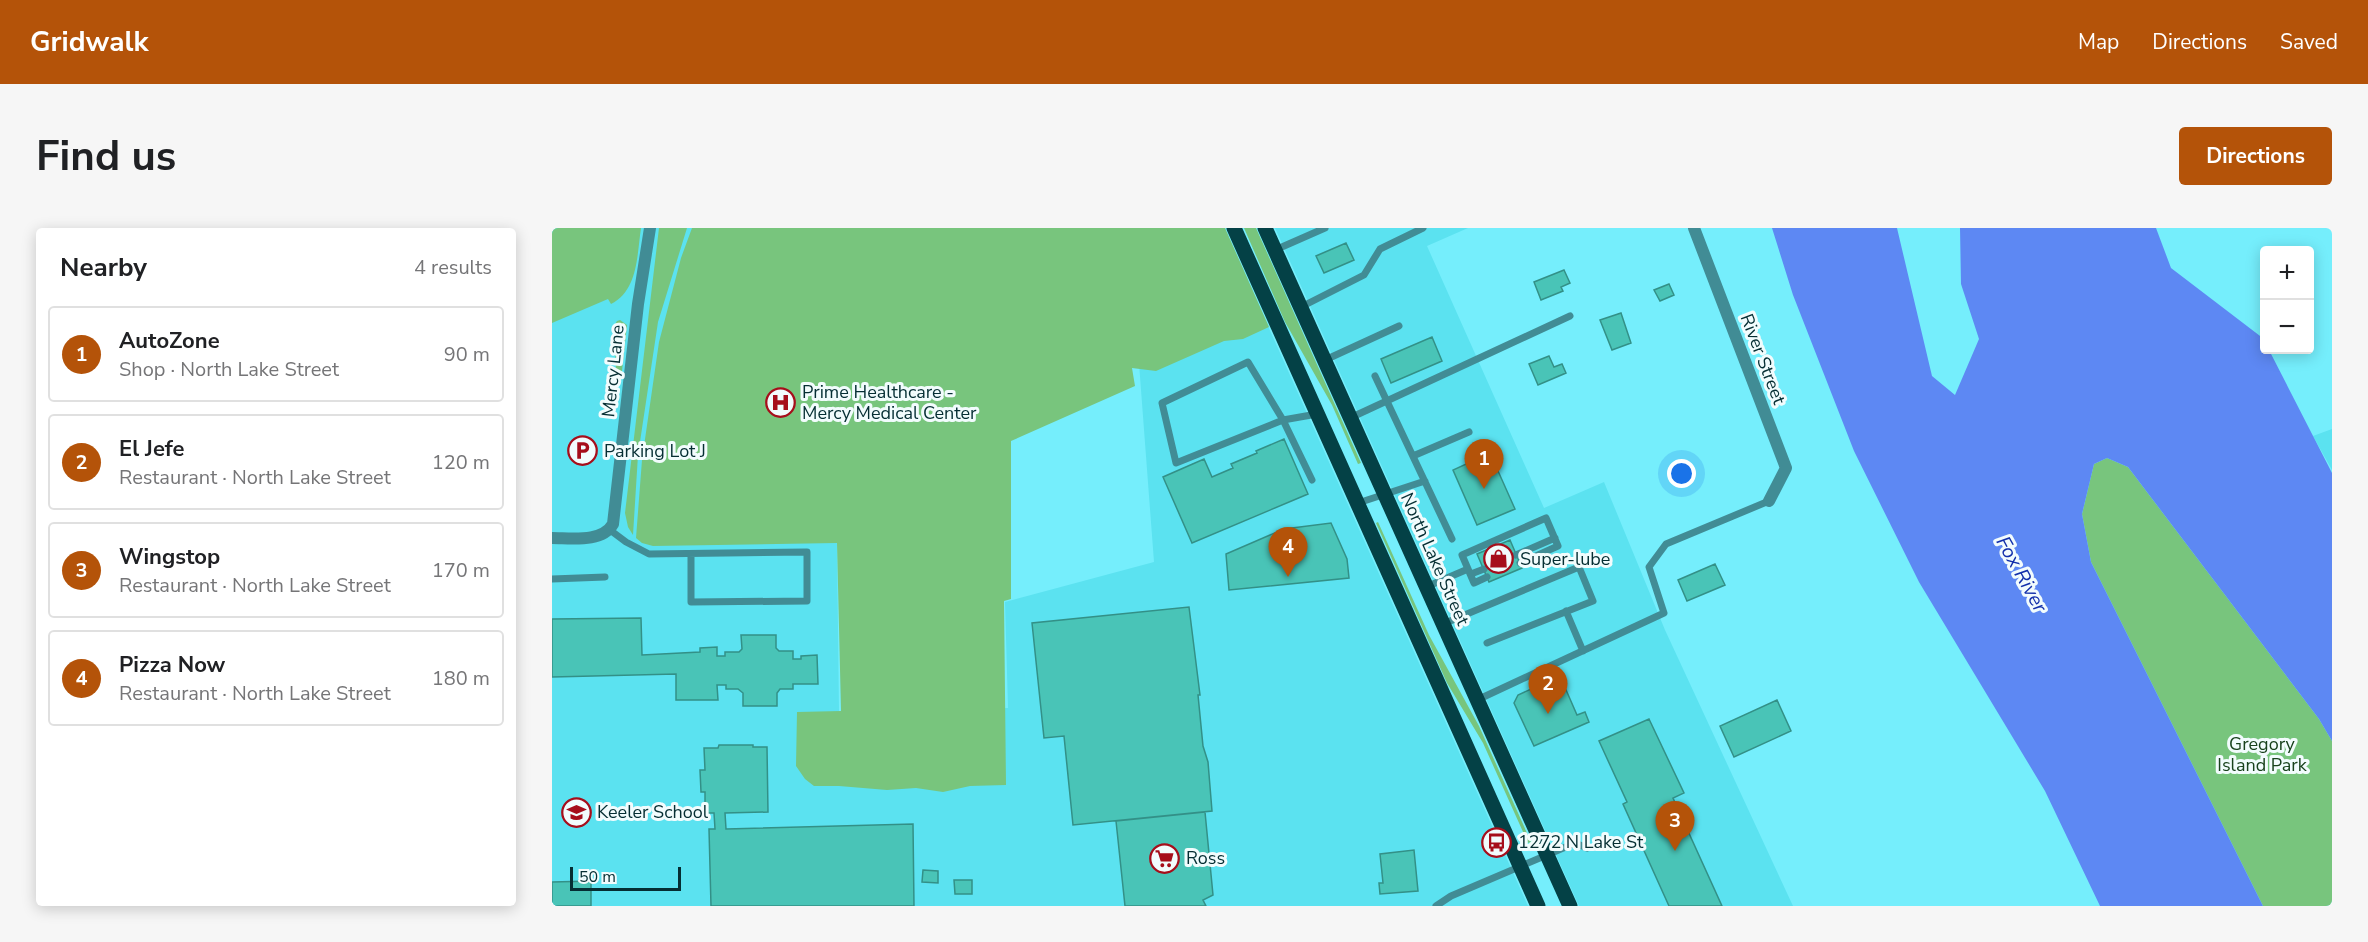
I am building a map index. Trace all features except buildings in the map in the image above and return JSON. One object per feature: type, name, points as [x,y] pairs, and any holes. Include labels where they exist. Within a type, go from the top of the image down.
[{"type":"main road","points":[[1234,228],[1538,906]]},
{"type":"main road","name":"North Lake Street","points":[[1265,228],[1570,906]]},
{"type":"street","name":"Mercy Lane","points":[[610,531],[616,509],[638,304],[650,228]]},
{"type":"street","name":"River Street","points":[[1694,228],[1786,468],[1769,501]]},
{"type":"street","points":[[552,538],[600,535],[610,531]]},
{"type":"lane","points":[[1275,250],[1325,228]]},
{"type":"lane","points":[[1301,307],[1364,275],[1380,249],[1423,228]]},
{"type":"lane","points":[[1350,418],[1570,316]]},
{"type":"lane","points":[[1325,361],[1399,326]]},
{"type":"lane","points":[[1312,480],[1284,420],[1248,362],[1162,403],[1176,463],[1284,420],[1317,414]]},
{"type":"lane","points":[[1375,376],[1452,539]]},
{"type":"lane","points":[[1413,456],[1469,432]]},
{"type":"lane","points":[[1358,503],[1425,481]]},
{"type":"lane","points":[[1477,700],[1664,614],[1648,567],[1666,544],[1769,501]]},
{"type":"lane","points":[[1487,577],[1474,583],[1462,555],[1546,518],[1558,546],[1520,563]]},
{"type":"lane","points":[[610,531],[650,554],[807,552],[807,602],[691,602],[691,554]]},
{"type":"lane","points":[[1516,555],[1555,538]]},
{"type":"lane","points":[[1443,624],[1579,567],[1593,602],[1487,643]]},
{"type":"lane","points":[[1426,587],[1484,569]]},
{"type":"lane","points":[[552,579],[605,577]]},
{"type":"lane","points":[[1566,612],[1583,651]]},
{"type":"lane","points":[[1436,906],[1451,896],[1575,843],[1587,848]]},
{"type":"shaded area","points":[[552,228],[1224,228],[1528,906],[552,906]],"holes":[[[1138,350],[1154,562],[1005,602],[1008,708],[839,712],[837,543],[884,455]]]},
{"type":"shaded area","points":[[1275,228],[1468,228],[1427,246],[1544,508],[1604,482],[1665,630],[1793,906],[1579,906]]},
{"type":"shaded area","points":[[2332,429],[2332,470],[2313,436]]},
{"type":"green space","points":[[552,228],[641,228],[635,271],[627,290],[620,298],[611,304],[608,299],[552,323]]},
{"type":"green space","points":[[659,228],[687,228],[658,322],[638,455],[633,535],[628,527],[625,513]]},
{"type":"green space","name":"Prime Healthcare - Mercy Medical Center","points":[[692,228],[1225,228],[1269,327],[1243,339],[1224,341],[1156,371],[1132,368],[1135,386],[1011,441],[1011,599],[1004,601],[1006,785],[970,786],[943,792],[916,788],[887,790],[814,786],[805,779],[796,766],[797,712],[841,711],[837,543],[653,546],[642,543],[636,538],[642,460],[659,342],[681,258]]},
{"type":"green space","points":[[1244,228],[1256,228],[1361,463],[1358,464],[1332,405],[1285,322]]},
{"type":"green space","points":[[620,320],[627,325],[622,371],[619,375],[616,371],[614,326]]},
{"type":"green space","name":"Gregory Island Park","points":[[2107,458],[2128,467],[2319,719],[2332,741],[2332,906],[2263,906],[2091,562],[2082,514],[2094,464]]},
{"type":"green space","points":[[1378,522],[1429,635],[1479,726],[1531,842],[1528,843],[1483,743],[1447,683],[1376,523]]},
{"type":"water","name":"Fox River","points":[[1772,228],[1897,228],[1932,376],[1955,395],[1979,339],[1961,284],[1960,228],[2156,228],[2171,268],[2260,336],[2260,354],[2271,354],[2332,473],[2332,741],[2319,719],[2128,467],[2107,458],[2094,464],[2082,514],[2091,562],[2263,906],[2100,906],[2045,791],[1919,582],[1854,451],[1793,295]]},
{"type":"place","name":"Prime Healthcare - Mercy Medical Center","points":[[781,402]]},
{"type":"place","name":"Parking Lot J","points":[[583,451]]},
{"type":"place","name":"AutoZone","points":[[1484,489]]},
{"type":"place","name":"Super-lube","points":[[1499,559]]},
{"type":"place","name":"Pizza Now","points":[[1288,577]]},
{"type":"place","name":"El Jefe","points":[[1548,714]]},
{"type":"place","name":"Keeler School","points":[[576,812]]},
{"type":"place","name":"1272 N Lake St","points":[[1497,842]]},
{"type":"place","name":"Wingstop","points":[[1675,851]]},
{"type":"place","name":"Ross","points":[[1165,858]]}]
